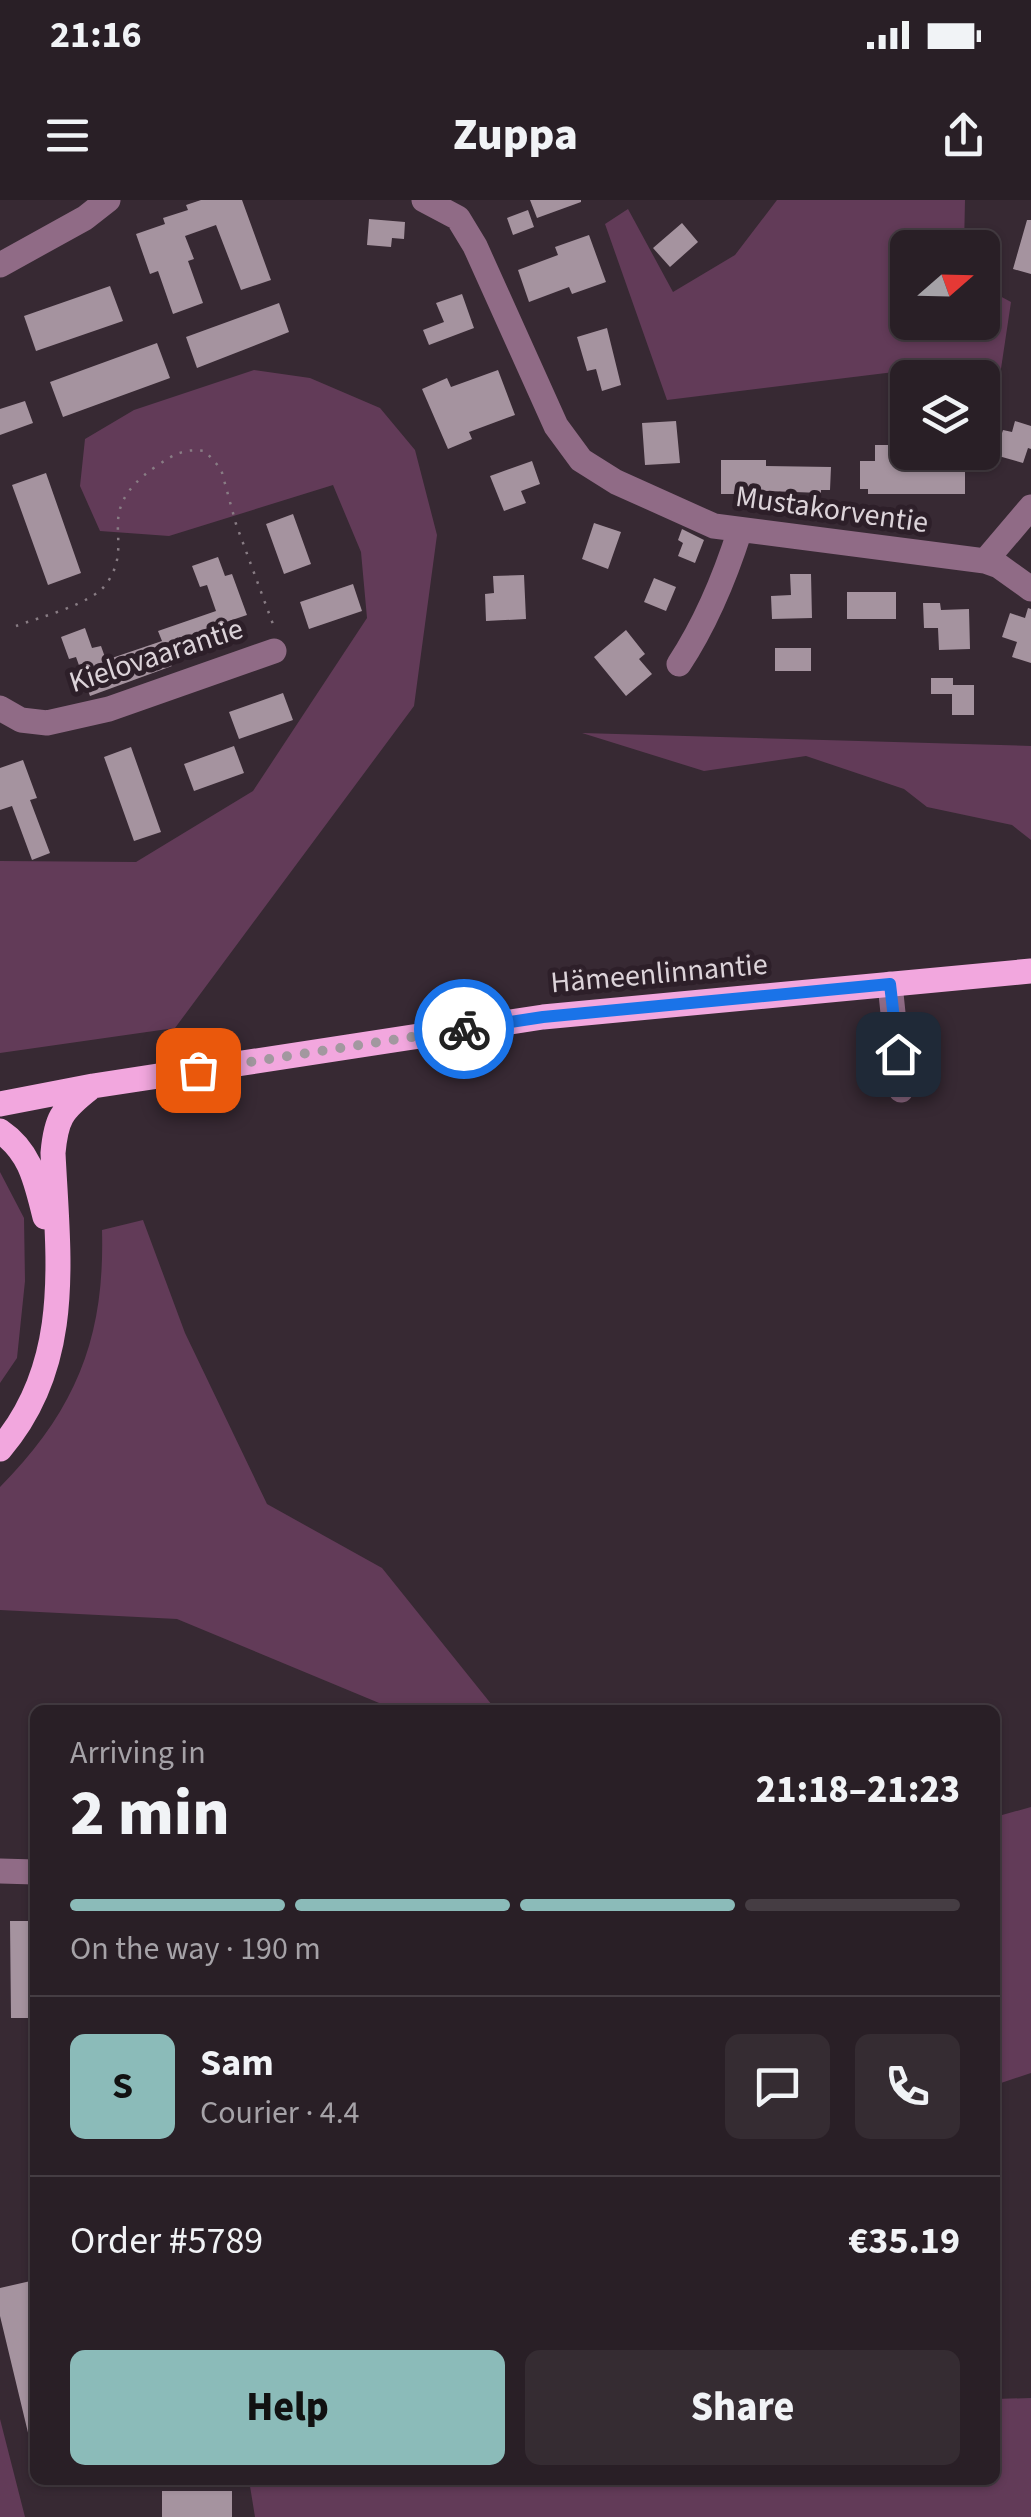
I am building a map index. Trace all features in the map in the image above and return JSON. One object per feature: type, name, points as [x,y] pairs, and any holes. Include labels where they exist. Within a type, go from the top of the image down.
[{"type":"main road","name":"Hämeenlinnantie","points":[[0,1104],[92,1086],[543,1017],[1031,972]]},
{"type":"main road","points":[[0,1449],[16,1430],[36,1390],[59,1313],[52,1154],[55,1127],[65,1108],[92,1086]]},
{"type":"main road","points":[[0,1132],[18,1144],[33,1170],[60,1276]]},
{"type":"street","points":[[0,265],[85,218],[108,200]]},
{"type":"street","name":"Mustakorventie","points":[[425,200],[458,218],[475,246],[556,426],[581,460],[616,482],[714,526],[985,562],[999,566],[1031,589]]},
{"type":"street","points":[[985,562],[1031,507]]},
{"type":"street","points":[[679,664],[698,635],[740,530]]},
{"type":"street","name":"Kielovaarantie","points":[[0,708],[20,720],[46,723],[109,709],[274,650]]},
{"type":"street","points":[[890,984],[902,1090]]},
{"type":"street","points":[[0,1871],[30,1872]]},
{"type":"path","points":[[16,626],[90,598],[107,583],[118,552],[120,503],[136,481],[176,453],[205,450],[220,470],[275,629],[274,650]]},
{"type":"shaded area","points":[[777,200],[965,200],[964,230],[890,230],[890,340],[1000,340],[1000,296],[1011,302],[1000,375],[1000,360],[890,360],[890,373],[667,400],[605,224],[628,209],[673,292],[735,255]]},
{"type":"shaded area","points":[[254,370],[310,378],[380,408],[415,450],[437,535],[414,706],[175,1028],[0,1053],[0,861],[136,862],[253,791],[367,618],[361,552],[333,485],[169,536],[100,531],[80,486],[85,439],[134,410]]},
{"type":"shaded area","points":[[582,733],[1031,746],[1031,840],[1012,825],[927,807],[904,789],[806,756],[704,771]]},
{"type":"shaded area","points":[[0,1172],[24,1218],[25,1281],[17,1358],[0,1383]]},
{"type":"shaded area","points":[[143,1220],[185,1333],[267,1504],[382,1568],[492,1705],[384,1705],[177,1619],[0,1610],[0,1487],[48,1430],[81,1370],[98,1305],[102,1230]]},
{"type":"shaded area","points":[[1031,1807],[1031,2073],[1000,2083],[1000,1816]]},
{"type":"shaded area","points":[[1031,2398],[1031,2517],[255,2517],[250,2485],[1000,2485],[1000,2399]]},
{"type":"shaded area","points":[[0,2419],[25,2517],[0,2517]]},
{"type":"building","points":[[201,200],[242,200],[271,280],[241,290],[216,225],[185,236],[194,259],[188,261],[203,303],[173,314],[158,271],[150,274],[136,234],[165,224],[163,218],[188,210],[186,205]]},
{"type":"building","points":[[530,200],[581,200],[581,202],[537,218]]},
{"type":"building","points":[[528,210],[534,227],[513,235],[507,218]]},
{"type":"building","points":[[369,219],[405,222],[404,239],[392,238],[391,247],[367,245]]},
{"type":"building","points":[[1027,220],[1031,220],[1031,274],[1013,269]]},
{"type":"building","points":[[682,223],[698,242],[670,267],[653,248]]},
{"type":"building","points":[[589,235],[606,282],[572,294],[569,287],[529,302],[518,270],[558,255],[555,247]]},
{"type":"building","points":[[110,286],[123,321],[36,351],[24,316]]},
{"type":"building","points":[[462,294],[474,328],[429,345],[423,330],[444,322],[436,303]]},
{"type":"building","points":[[279,303],[289,332],[197,368],[186,337]]},
{"type":"building","points":[[607,328],[621,385],[602,391],[596,369],[587,371],[577,337]]},
{"type":"building","points":[[157,343],[170,378],[63,417],[50,382]]},
{"type":"building","points":[[498,370],[515,415],[469,432],[472,439],[448,449],[422,389],[447,378],[451,387]]},
{"type":"building","points":[[25,401],[33,423],[0,435],[0,409]]},
{"type":"building","points":[[676,421],[680,463],[645,465],[642,423]]},
{"type":"building","points":[[1015,421],[1031,426],[1031,449],[1028,448],[1023,463],[1000,456],[1003,430],[1012,432]]},
{"type":"building","points":[[875,445],[890,445],[890,470],[965,470],[965,494],[868,494],[868,489],[860,489],[860,461],[875,461]]},
{"type":"building","points":[[721,460],[766,460],[766,466],[831,467],[830,490],[745,490],[745,494],[721,494]]},
{"type":"building","points":[[532,461],[540,484],[521,491],[526,503],[504,511],[490,476]]},
{"type":"building","points":[[46,473],[81,573],[48,585],[12,485]]},
{"type":"building","points":[[293,514],[311,564],[284,574],[266,524]]},
{"type":"building","points":[[594,523],[621,532],[608,569],[582,559]]},
{"type":"building","points":[[682,529],[704,540],[695,563],[678,556],[683,543],[678,540]]},
{"type":"building","points":[[218,557],[225,576],[232,574],[247,615],[202,630],[207,644],[169,657],[172,666],[90,696],[76,657],[69,659],[61,637],[85,628],[92,648],[101,646],[106,660],[162,641],[158,631],[216,611],[207,585],[200,587],[192,566]]},
{"type":"building","points":[[790,574],[811,574],[812,618],[772,619],[771,596],[791,595]]},
{"type":"building","points":[[524,575],[526,619],[486,621],[485,594],[494,593],[493,576]]},
{"type":"building","points":[[654,578],[676,587],[666,611],[644,602]]},
{"type":"building","points":[[353,584],[362,611],[309,629],[300,602]]},
{"type":"building","points":[[847,592],[896,592],[896,619],[847,619]]},
{"type":"building","points":[[923,603],[940,603],[941,610],[969,609],[970,649],[939,650],[938,628],[924,628]]},
{"type":"building","points":[[1028,608],[1031,663],[1012,657],[1017,642],[1002,637],[1010,613],[1025,618]]},
{"type":"building","points":[[626,630],[645,654],[639,659],[652,674],[626,696],[594,657]]},
{"type":"building","points":[[775,648],[811,648],[811,671],[775,671]]},
{"type":"building","points":[[931,678],[953,678],[953,685],[974,685],[974,715],[952,715],[952,694],[931,694]]},
{"type":"building","points":[[283,693],[293,720],[239,739],[229,712]]},
{"type":"building","points":[[234,746],[244,773],[194,791],[184,764]]},
{"type":"building","points":[[131,747],[161,832],[134,841],[104,757]]},
{"type":"building","points":[[23,760],[37,798],[30,800],[50,853],[32,860],[12,806],[0,810],[0,768]]},
{"type":"building","points":[[10,1921],[30,1921],[30,2018],[11,2018]]},
{"type":"building","points":[[30,2281],[30,2441],[0,2316],[0,2288]]},
{"type":"building","points":[[162,2491],[232,2491],[232,2517],[162,2517]]},
{"type":"way so far","points":[[198,1070],[464,1029]]},
{"type":"route","points":[[464,1029],[543,1017],[890,984],[898,1054]]}]
